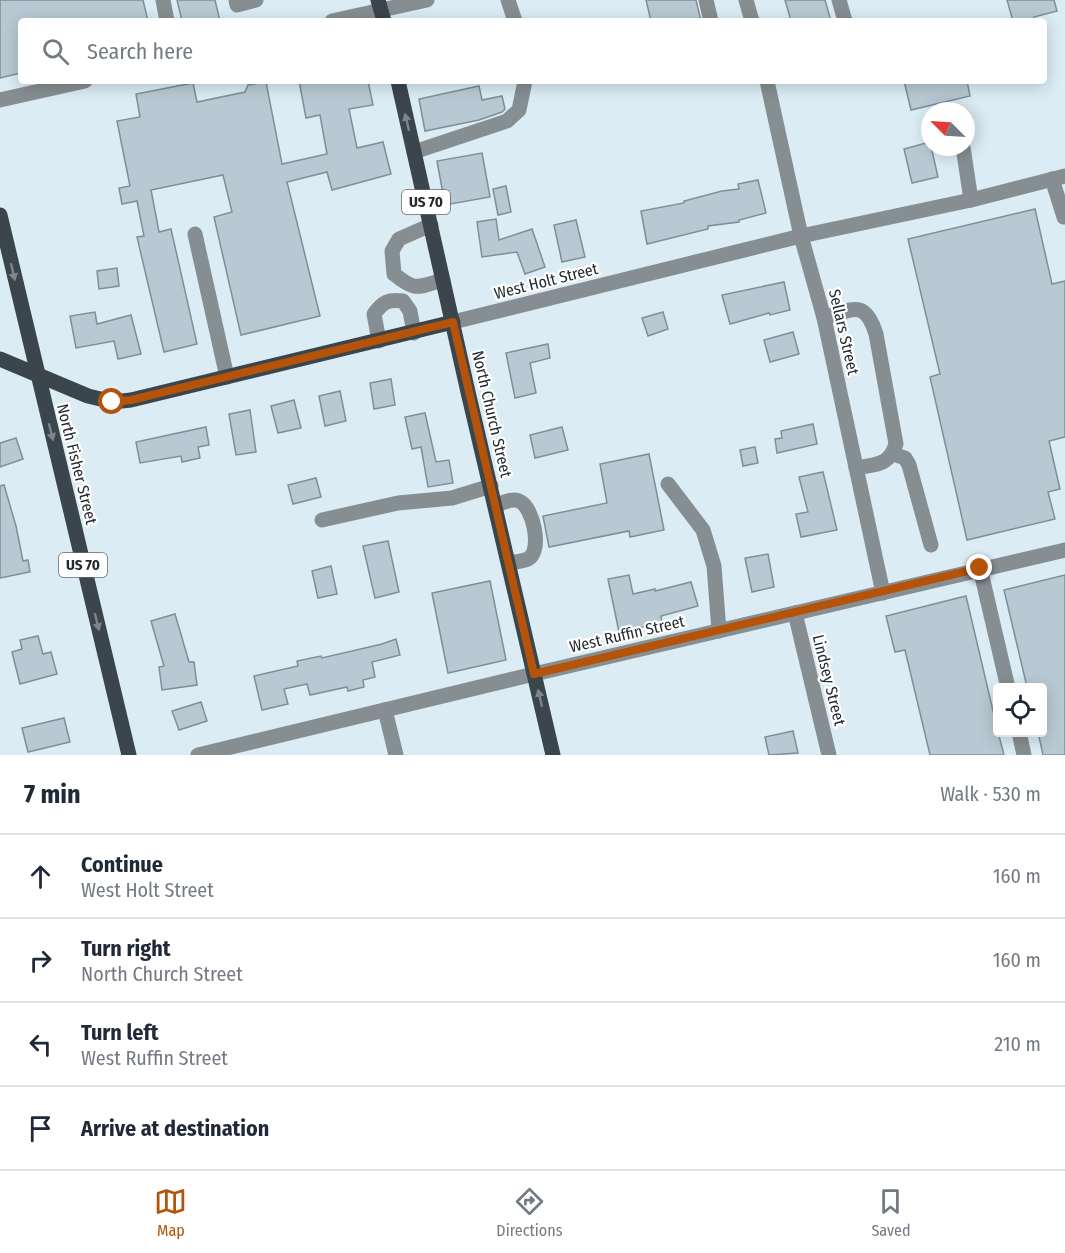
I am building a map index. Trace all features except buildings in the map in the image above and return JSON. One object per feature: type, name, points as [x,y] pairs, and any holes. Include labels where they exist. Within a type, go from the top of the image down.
[{"type":"main road","name":"North Church Street","points":[[399,84],[553,755]]},
{"type":"main road","name":"North Fisher Street","points":[[0,215],[129,755]]},
{"type":"main road","name":"West Holt Street","points":[[0,359],[88,396],[112,402],[131,400],[453,322]]},
{"type":"street","points":[[163,0],[167,18]]},
{"type":"street","points":[[239,18],[236,2],[256,0]]},
{"type":"street","points":[[347,18],[427,0]]},
{"type":"street","points":[[508,0],[514,18]]},
{"type":"street","points":[[706,0],[710,18]]},
{"type":"street","points":[[746,0],[751,18]]},
{"type":"street","points":[[839,0],[844,18]]},
{"type":"street","points":[[0,100],[72,84]]},
{"type":"street","points":[[414,152],[507,120],[519,110],[524,84]]},
{"type":"street","name":"Sellars Street","points":[[769,84],[801,236],[824,318],[883,593]]},
{"type":"street","points":[[964,156],[970,200]]},
{"type":"street","points":[[1058,177],[1065,217]]},
{"type":"street","name":"West Holt Street","points":[[453,322],[801,236],[970,200],[1058,177]]},
{"type":"street","points":[[391,299],[390,287],[394,274],[392,251],[399,239],[431,225]]},
{"type":"street","points":[[195,234],[227,377]]},
{"type":"street","points":[[394,274],[408,285],[415,287],[443,280]]},
{"type":"street","points":[[379,341],[374,314],[381,304],[391,299],[403,301],[410,311],[414,333]]},
{"type":"street","points":[[824,318],[852,309],[864,311],[871,318],[876,334],[896,444],[893,454],[885,462],[856,468]]},
{"type":"street","points":[[893,454],[905,458],[909,465],[931,545]]},
{"type":"street","points":[[668,484],[703,530],[714,566],[719,631]]},
{"type":"street","points":[[322,520],[398,503],[452,498],[491,486]]},
{"type":"street","points":[[496,504],[514,500],[525,505],[530,515],[536,541],[533,554],[528,559],[509,563]]},
{"type":"street","name":"West Ruffin Street","points":[[198,755],[980,568],[1065,550]]},
{"type":"street","points":[[980,568],[1007,683]]},
{"type":"street","name":"Lindsey Street","points":[[795,613],[829,755]]},
{"type":"street","points":[[385,710],[396,755]]},
{"type":"street","points":[[1020,737],[1024,755]]},
{"type":"route","points":[[112,402],[131,400],[453,322],[534,674],[883,593],[980,568]]}]
